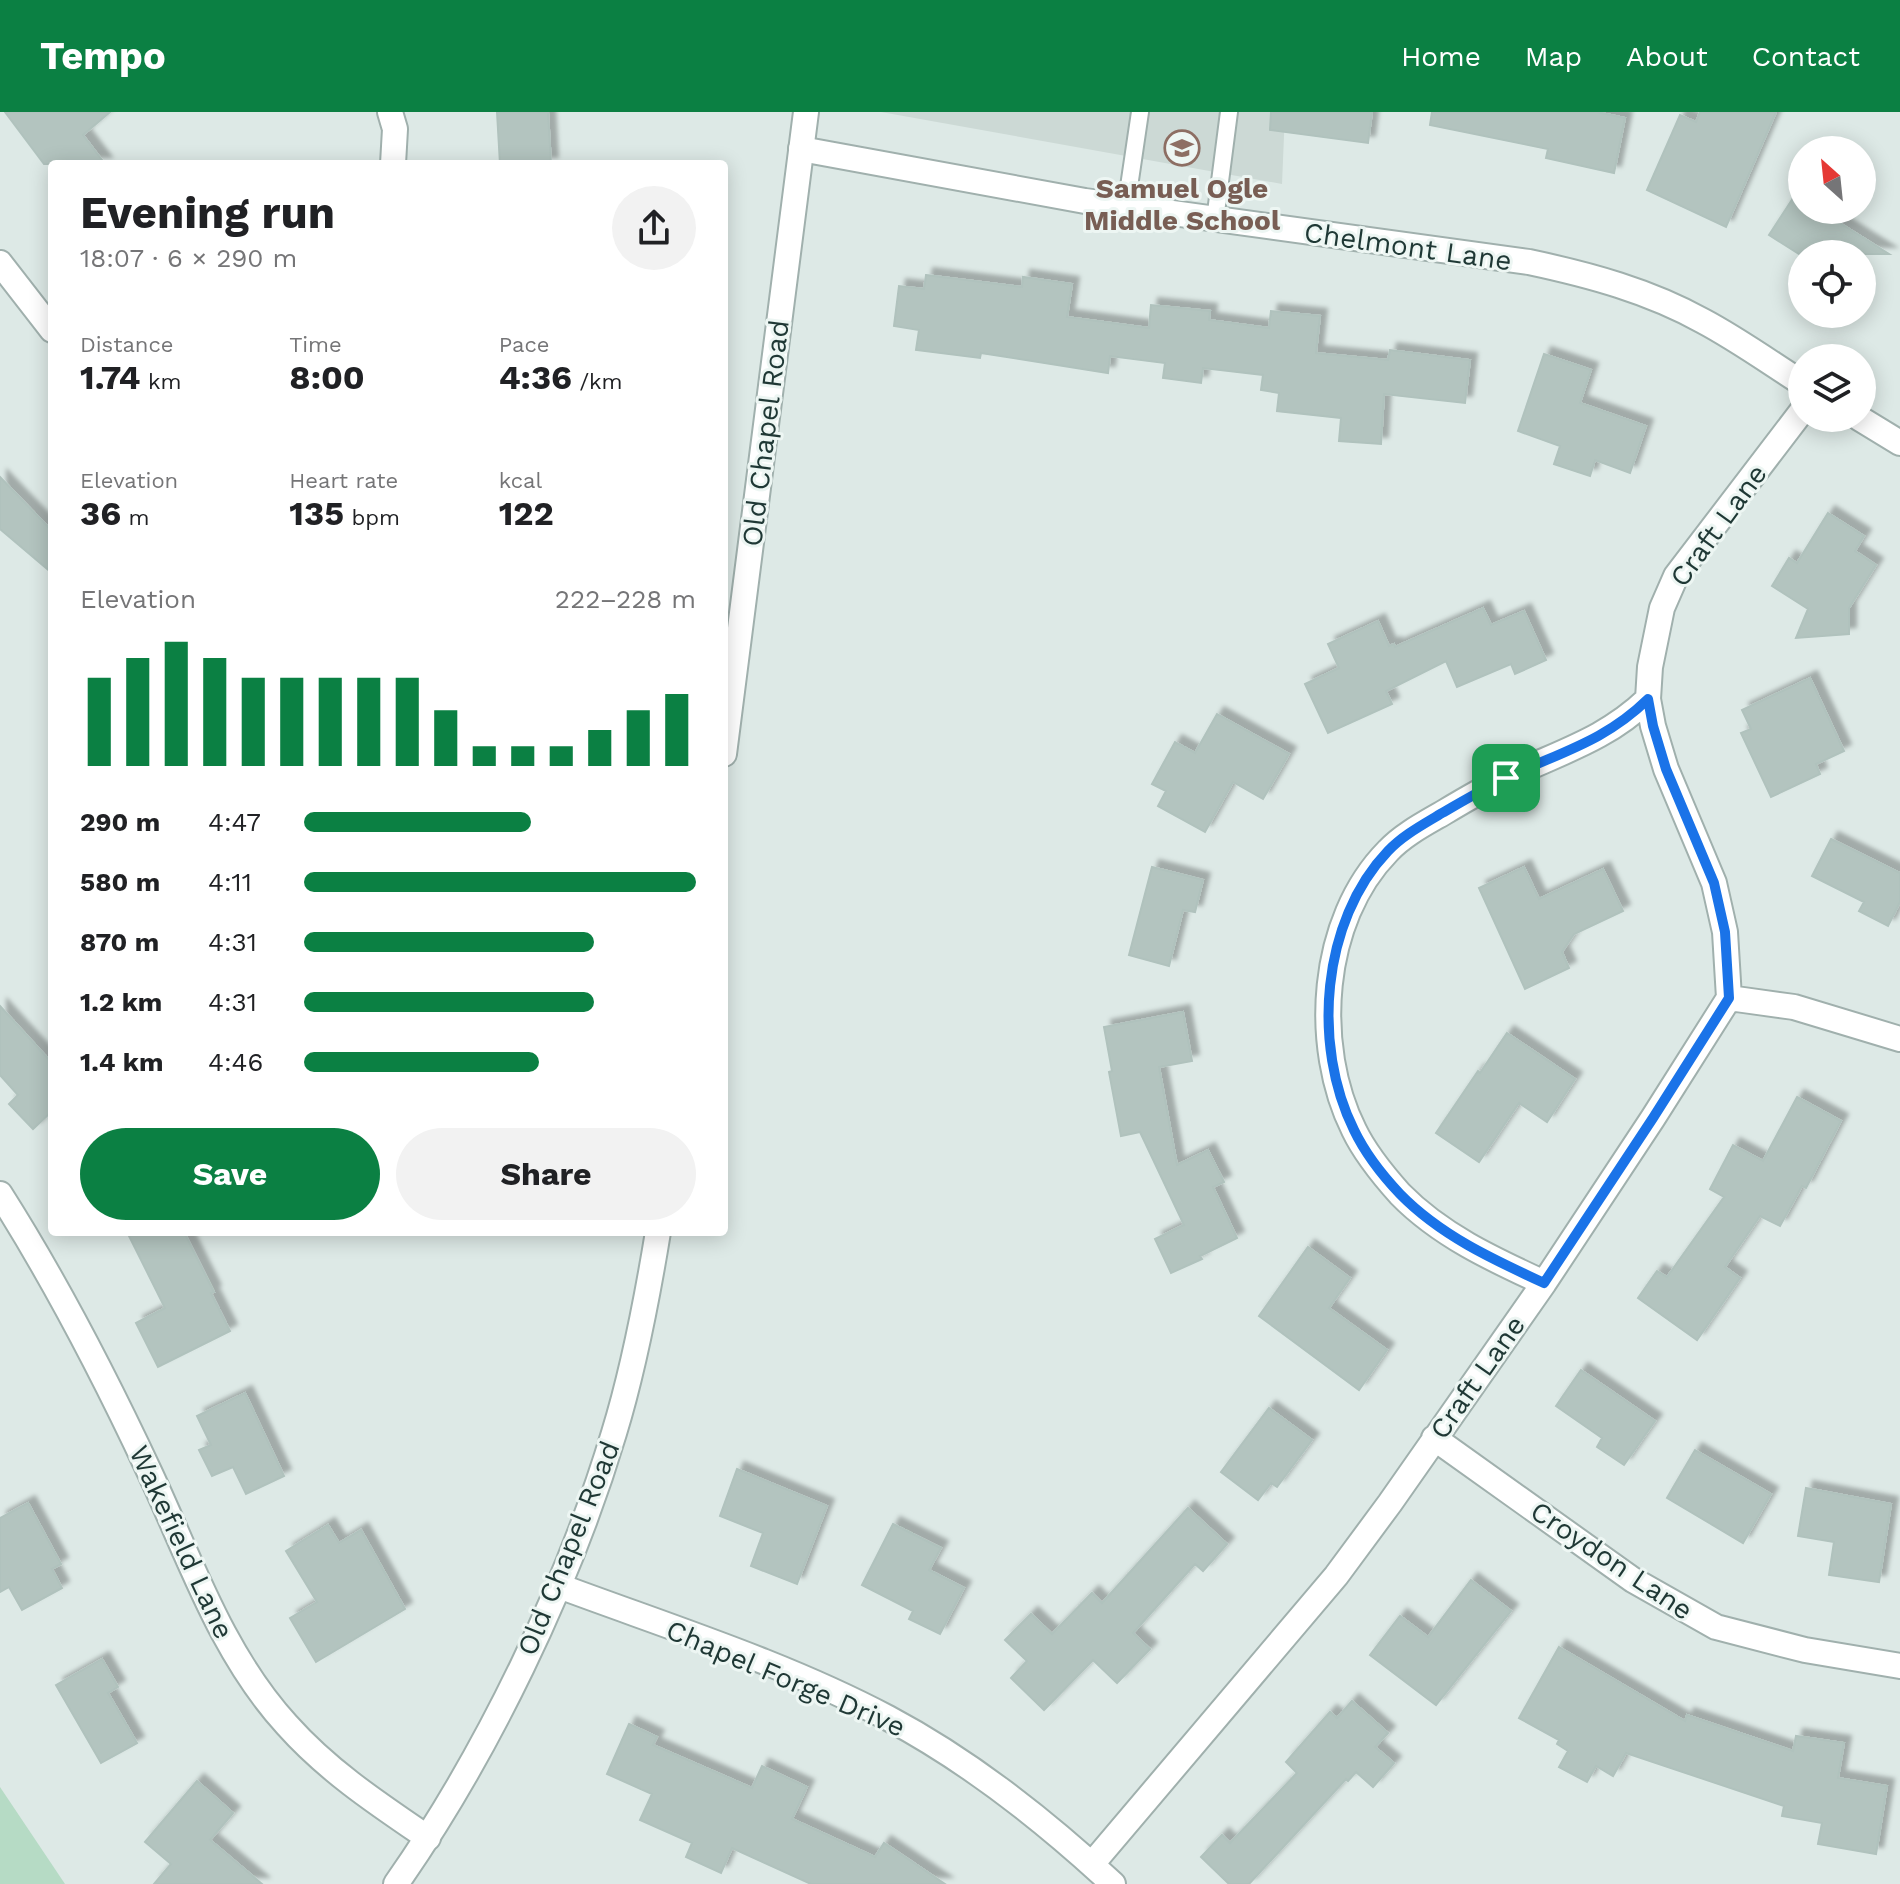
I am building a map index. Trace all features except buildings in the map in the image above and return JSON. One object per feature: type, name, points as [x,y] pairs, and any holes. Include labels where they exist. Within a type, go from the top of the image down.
[{"type":"street","points":[[390,112],[395,129],[393,160]]},
{"type":"street","name":"Old Chapel Road","points":[[728,695],[806,112]]},
{"type":"street","name":"Chelmont Lane","points":[[801,149],[1126,207],[1529,262],[1584,273],[1636,290],[1702,320],[1788,374]]},
{"type":"street","points":[[0,263],[48,325]]},
{"type":"street","points":[[1876,428],[1900,443]]},
{"type":"street","name":"Craft Lane","points":[[1092,1864],[1336,1576],[1390,1503],[1544,1283],[1729,998],[1725,932],[1714,883],[1666,769],[1653,726],[1648,699],[1654,638],[1662,608],[1676,576],[1788,429]]},
{"type":"street","points":[[1544,1283],[1491,1259],[1437,1227],[1401,1195],[1375,1164],[1353,1130],[1340,1092],[1329,1042],[1329,989],[1336,943],[1351,906],[1369,876],[1388,851],[1419,826],[1506,778],[1608,732],[1648,699]]},
{"type":"street","points":[[1729,998],[1794,1007],[1900,1039]]},
{"type":"street","name":"Wakefield Lane","points":[[0,1194],[64,1303],[148,1469],[240,1664],[284,1723],[310,1749],[338,1774],[428,1838]]},
{"type":"street","name":"Old Chapel Road","points":[[396,1884],[428,1838],[507,1694],[559,1586],[614,1433],[657,1236]]},
{"type":"street","name":"Croydon Lane","points":[[1434,1438],[1633,1580],[1716,1627],[1805,1650],[1900,1666]]},
{"type":"street","name":"Chapel Forge Drive","points":[[559,1586],[724,1647],[886,1717],[993,1782],[1042,1820],[1113,1884]]},
{"type":"lane","points":[[1126,207],[1140,112]]},
{"type":"lane","points":[[1215,220],[1229,112]]},
{"type":"shaded area","name":"Samuel Ogle Middle School","points":[[881,112],[1285,112],[1282,184]]},
{"type":"green space","points":[[0,1787],[65,1884],[0,1884]]},
{"type":"place","name":"Samuel Ogle Middle School","points":[[1182,148]]},
{"type":"route","points":[[1648,699],[1666,769],[1714,883],[1725,932],[1729,998],[1544,1283],[1491,1259],[1437,1227],[1401,1195],[1375,1164],[1353,1130],[1340,1092],[1329,1042],[1329,989],[1336,943],[1351,906],[1369,876],[1388,851],[1419,826],[1506,778],[1608,732],[1648,699]]}]
